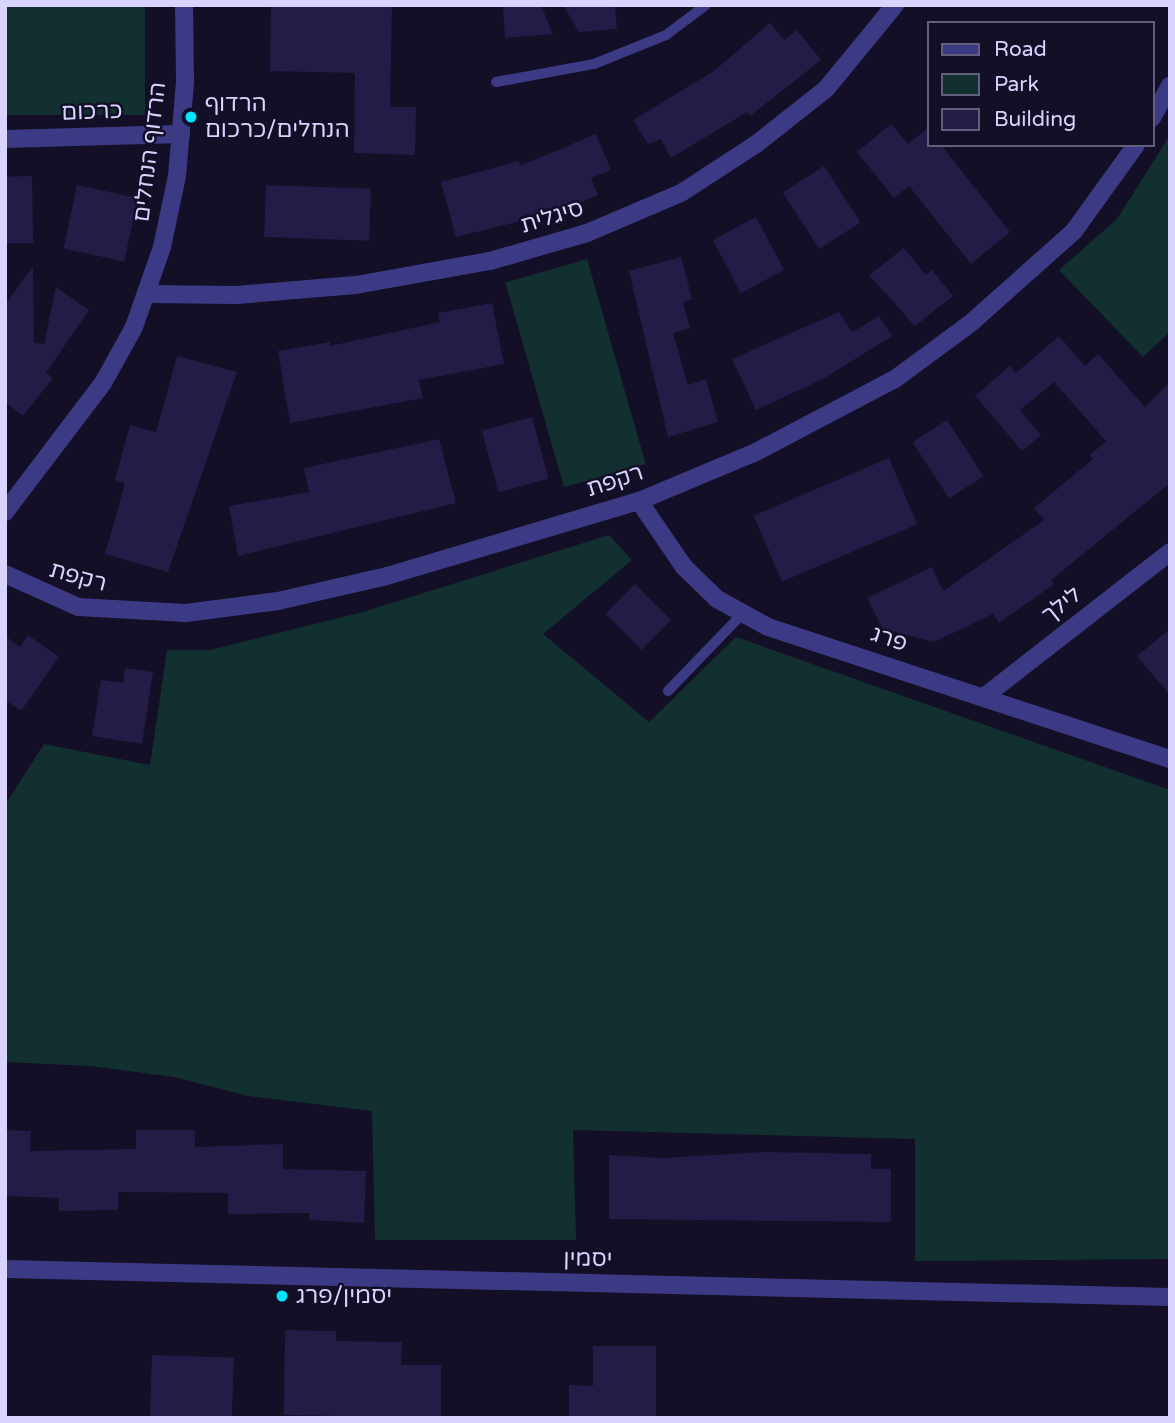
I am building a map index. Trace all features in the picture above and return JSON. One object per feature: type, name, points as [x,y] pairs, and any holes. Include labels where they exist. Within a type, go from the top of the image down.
[{"type":"street","name":"הרדוף הנחלים","points":[[5,512],[103,383],[146,293],[162,247],[181,134],[184,5]]},
{"type":"street","name":"סיגלית","points":[[146,293],[237,295],[356,285],[490,261],[587,233],[681,193],[755,145],[826,89],[895,5]]},
{"type":"street","points":[[1154,114],[1170,86]]},
{"type":"street","name":"כרכום","points":[[5,138],[181,134]]},
{"type":"street","name":"רקפת","points":[[5,575],[78,607],[186,613],[278,601],[387,576],[639,501],[754,453],[895,379],[972,323],[1074,231],[1135,147]]},
{"type":"street","name":"פרג","points":[[639,501],[684,567],[717,599],[768,627],[985,696],[1170,759]]},
{"type":"street","name":"לילך","points":[[985,696],[1170,552]]},
{"type":"street","name":"יסמין","points":[[5,1269],[1170,1297]]},
{"type":"lane","points":[[496,82],[594,64],[666,35],[706,5]]},
{"type":"lane","points":[[668,691],[743,613]]},
{"type":"green space","points":[[5,5],[145,5],[145,115],[5,115]]},
{"type":"green space","points":[[1170,135],[1170,332],[1143,357],[1059,270],[1117,219]]},
{"type":"green space","points":[[587,259],[646,464],[564,487],[505,282]]},
{"type":"green space","points":[[609,535],[632,560],[543,634],[649,722],[736,637],[1170,790],[1170,1259],[915,1261],[915,1139],[573,1130],[576,1240],[375,1240],[372,1111],[248,1096],[174,1077],[90,1066],[5,1062],[5,805],[44,744],[150,765],[167,650],[210,650],[363,612]]},
{"type":"building","points":[[271,5],[392,5],[390,107],[416,107],[415,155],[354,153],[355,73],[270,71]]},
{"type":"building","points":[[503,5],[541,5],[553,34],[505,38]]},
{"type":"building","points":[[563,5],[615,5],[617,29],[579,32]]},
{"type":"building","points":[[770,23],[784,40],[797,30],[821,60],[750,116],[747,112],[671,158],[661,139],[648,144],[633,120],[714,71]]},
{"type":"building","points":[[891,124],[908,144],[926,130],[926,147],[943,147],[1010,232],[971,264],[909,186],[894,198],[857,152]]},
{"type":"building","points":[[596,134],[611,170],[591,178],[598,195],[558,212],[456,237],[441,182],[519,161],[520,166]]},
{"type":"building","points":[[824,166],[860,222],[819,249],[783,193]]},
{"type":"building","points":[[5,176],[32,176],[33,243],[6,243]]},
{"type":"building","points":[[77,185],[138,198],[124,261],[63,249]]},
{"type":"building","points":[[266,185],[371,189],[369,241],[264,237]]},
{"type":"building","points":[[756,217],[784,270],[741,293],[713,240]]},
{"type":"building","points":[[904,248],[926,275],[932,270],[953,296],[915,326],[869,275]]},
{"type":"building","points":[[681,257],[692,299],[683,302],[690,328],[673,333],[688,385],[706,379],[718,422],[668,437],[629,271]]},
{"type":"building","points":[[33,266],[34,343],[44,344],[56,287],[89,310],[46,373],[53,378],[23,416],[5,402],[5,305]]},
{"type":"building","points":[[492,303],[504,364],[419,380],[423,398],[290,423],[278,351],[330,342],[330,346],[440,322],[438,313]]},
{"type":"building","points":[[839,312],[852,332],[879,316],[892,336],[823,379],[756,410],[732,359]]},
{"type":"building","points":[[1059,336],[1085,366],[1098,354],[1145,407],[1170,382],[1170,483],[1051,580],[1054,584],[999,623],[993,614],[934,642],[883,629],[867,598],[932,567],[943,591],[1044,520],[1034,508],[1093,459],[1090,455],[1106,441],[1054,382],[1020,410],[1041,435],[1022,451],[975,396],[1010,366],[1016,373]]},
{"type":"building","points":[[177,356],[237,372],[168,572],[105,554],[125,483],[115,480],[130,425],[156,432]]},
{"type":"building","points":[[532,417],[549,479],[498,492],[482,430]]},
{"type":"building","points":[[947,420],[983,476],[949,499],[913,442]]},
{"type":"building","points":[[439,439],[456,503],[238,556],[229,506],[309,492],[304,468]]},
{"type":"building","points":[[889,458],[917,524],[782,582],[754,515]]},
{"type":"building","points":[[635,584],[671,620],[641,650],[605,614]]},
{"type":"building","points":[[1170,629],[1170,695],[1137,656]]},
{"type":"building","points":[[28,635],[59,657],[21,711],[5,700],[5,636],[20,647]]},
{"type":"building","points":[[125,668],[153,672],[142,744],[92,736],[101,680],[123,683]]},
{"type":"building","points":[[5,1130],[31,1131],[30,1151],[136,1149],[136,1130],[195,1130],[195,1147],[283,1144],[283,1169],[366,1171],[364,1223],[309,1220],[309,1213],[228,1214],[228,1193],[118,1192],[118,1210],[59,1211],[59,1198],[5,1196]]},
{"type":"building","points":[[763,1152],[871,1154],[871,1169],[891,1169],[891,1222],[609,1219],[609,1155],[664,1158]]},
{"type":"building","points":[[285,1330],[336,1331],[336,1341],[402,1342],[401,1365],[441,1365],[441,1418],[284,1415]]},
{"type":"building","points":[[593,1346],[656,1346],[656,1418],[569,1418],[569,1385],[593,1386]]},
{"type":"building","points":[[152,1355],[234,1358],[232,1418],[150,1418]]},
{"type":"place","name":"הרדוף הנחלים/כרכום","points":[[191,117]]},
{"type":"place","name":"יסמין/פרג","points":[[282,1296]]}]
